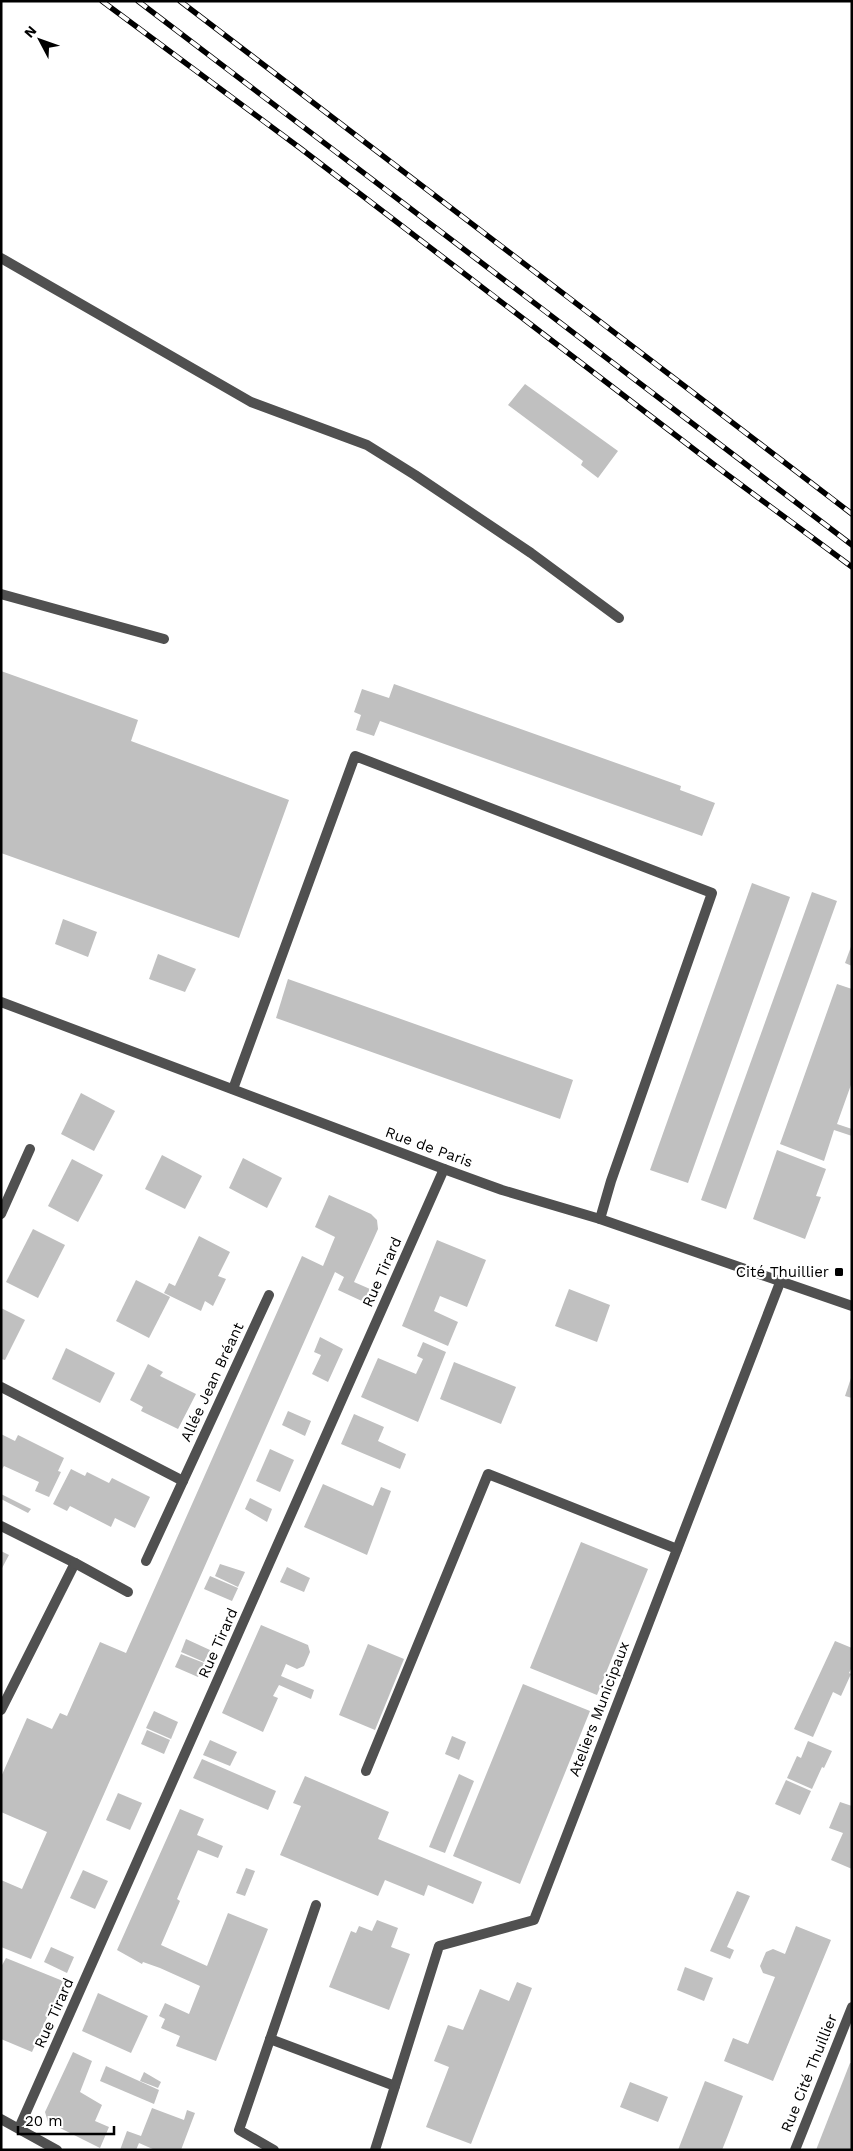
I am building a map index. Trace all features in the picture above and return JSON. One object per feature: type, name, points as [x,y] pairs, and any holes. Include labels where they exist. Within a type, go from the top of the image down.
[{"type":"street","points":[[1,258],[251,402],[367,445],[415,475],[531,554],[619,618]]},
{"type":"street","points":[[1,594],[164,639]]},
{"type":"street","points":[[233,1089],[355,756],[712,893],[611,1181],[600,1219]]},
{"type":"street","name":"Rue de Paris","points":[[1,1002],[502,1190],[600,1219],[852,1306]]},
{"type":"street","points":[[1,1214],[30,1149]]},
{"type":"street","name":"Rue Tirard","points":[[19,2128],[444,1169]]},
{"type":"street","name":"Ateliers Municipaux","points":[[375,2150],[439,1946],[534,1920],[781,1280]]},
{"type":"street","name":"Allée Jean Bréant","points":[[146,1561],[269,1295]]},
{"type":"street","points":[[1,1388],[183,1480]]},
{"type":"street","points":[[366,1771],[488,1474],[677,1548]]},
{"type":"street","points":[[1,1526],[128,1592]]},
{"type":"street","points":[[1,1710],[75,1564]]},
{"type":"street","points":[[274,2150],[239,2130],[316,1905]]},
{"type":"street","name":"Rue Cité Thuillier","points":[[795,2150],[848,2024],[852,2007]]},
{"type":"street","points":[[270,2039],[395,2086]]},
{"type":"street","points":[[1,2119],[57,2150]]},
{"type":"building","points":[[525,384],[618,451],[598,478],[581,465],[583,461],[508,405]]},
{"type":"building","points":[[1,671],[138,720],[131,741],[289,800],[239,938],[1,853]]},
{"type":"building","points":[[394,684],[681,786],[680,790],[715,803],[702,836],[380,721],[374,736],[356,730],[361,715],[354,712],[362,689],[389,698]]},
{"type":"building","points":[[752,883],[790,897],[688,1183],[650,1170]]},
{"type":"building","points":[[812,892],[837,901],[726,1209],[701,1200]]},
{"type":"building","points":[[63,919],[97,932],[88,957],[55,944]]},
{"type":"building","points":[[852,944],[852,966],[845,963]]},
{"type":"building","points":[[158,954],[196,969],[185,992],[149,979]]},
{"type":"building","points":[[288,979],[573,1080],[560,1119],[276,1018]]},
{"type":"building","points":[[837,984],[852,989],[852,1082],[837,1124],[852,1129],[852,1136],[834,1130],[824,1161],[780,1144]]},
{"type":"building","points":[[81,1093],[115,1111],[94,1151],[61,1134]]},
{"type":"building","points":[[777,1150],[826,1169],[816,1196],[821,1197],[805,1239],[753,1219]]},
{"type":"building","points":[[162,1155],[202,1176],[185,1209],[145,1189]]},
{"type":"building","points":[[243,1158],[282,1178],[267,1208],[229,1188]]},
{"type":"building","points":[[72,1159],[103,1175],[78,1222],[48,1206]]},
{"type":"building","points":[[329,1195],[371,1214],[377,1220],[378,1229],[354,1282],[370,1289],[364,1302],[338,1290],[344,1277],[335,1272],[31,1959],[1,1947],[1,1880],[22,1889],[47,1832],[1,1812],[1,1777],[27,1718],[52,1729],[60,1713],[67,1716],[100,1642],[126,1653],[302,1256],[323,1266],[335,1237],[315,1227]]},
{"type":"building","points":[[33,1229],[65,1245],[38,1298],[6,1282]]},
{"type":"building","points":[[199,1236],[230,1252],[218,1276],[226,1279],[213,1306],[205,1301],[201,1311],[164,1293],[169,1283],[175,1286]]},
{"type":"building","points":[[437,1240],[486,1260],[467,1307],[440,1296],[434,1311],[458,1322],[448,1346],[402,1326]]},
{"type":"building","points":[[136,1280],[170,1297],[149,1338],[116,1321]]},
{"type":"building","points":[[569,1289],[610,1305],[597,1342],[555,1326]]},
{"type":"building","points":[[1,1308],[25,1320],[5,1360],[1,1359]]},
{"type":"building","points":[[320,1337],[343,1349],[328,1382],[312,1374],[321,1355],[314,1352]]},
{"type":"building","points":[[423,1342],[446,1352],[418,1422],[361,1397],[378,1358],[416,1374],[423,1359],[417,1356]]},
{"type":"building","points":[[66,1348],[115,1373],[100,1403],[52,1379]]},
{"type":"building","points":[[454,1362],[516,1387],[501,1424],[440,1399]]},
{"type":"building","points":[[148,1364],[163,1372],[160,1376],[196,1394],[178,1429],[141,1411],[143,1407],[130,1400]]},
{"type":"building","points":[[852,1378],[852,1398],[845,1396]]},
{"type":"building","points":[[288,1411],[311,1421],[305,1436],[282,1425]]},
{"type":"building","points":[[354,1414],[384,1427],[378,1441],[406,1454],[400,1469],[341,1444]]},
{"type":"building","points":[[1,1434],[15,1441],[18,1435],[64,1458],[58,1471],[61,1472],[49,1497],[35,1491],[39,1482],[4,1466],[1,1471]]},
{"type":"building","points":[[270,1449],[294,1460],[280,1492],[256,1481]]},
{"type":"building","points":[[71,1469],[85,1476],[87,1472],[109,1483],[112,1478],[150,1497],[135,1528],[115,1518],[111,1527],[70,1506],[67,1511],[53,1504]]},
{"type":"building","points":[[323,1484],[373,1506],[381,1487],[391,1491],[367,1555],[304,1527]]},
{"type":"building","points":[[1,1494],[31,1509],[28,1513],[1,1499]]},
{"type":"building","points":[[250,1498],[272,1509],[267,1522],[245,1509]]},
{"type":"building","points":[[581,1542],[648,1569],[597,1695],[530,1668]]},
{"type":"building","points":[[1,1551],[9,1555],[1,1570]]},
{"type":"building","points":[[220,1564],[245,1572],[238,1587],[215,1576]]},
{"type":"building","points":[[287,1567],[310,1578],[304,1592],[280,1582]]},
{"type":"building","points":[[210,1576],[238,1588],[232,1601],[204,1589]]},
{"type":"building","points":[[261,1625],[308,1645],[310,1652],[304,1666],[297,1669],[286,1664],[281,1676],[314,1690],[311,1699],[279,1685],[273,1696],[278,1698],[263,1732],[222,1713]]},
{"type":"building","points":[[186,1639],[210,1650],[204,1662],[181,1652]]},
{"type":"building","points":[[835,1641],[852,1648],[852,1667],[849,1673],[851,1674],[841,1696],[833,1692],[813,1737],[794,1729]]},
{"type":"building","points":[[368,1644],[404,1659],[375,1730],[339,1715]]},
{"type":"building","points":[[181,1654],[204,1663],[198,1677],[175,1667]]},
{"type":"building","points":[[523,1684],[590,1711],[520,1884],[453,1856]]},
{"type":"building","points":[[154,1711],[178,1722],[171,1739],[146,1728]]},
{"type":"building","points":[[147,1730],[170,1740],[164,1754],[141,1744]]},
{"type":"building","points":[[452,1736],[466,1742],[459,1760],[445,1754]]},
{"type":"building","points":[[210,1740],[237,1752],[230,1766],[203,1755]]},
{"type":"building","points":[[808,1741],[832,1751],[812,1789],[787,1778],[797,1756],[801,1758]]},
{"type":"building","points":[[202,1759],[276,1791],[268,1810],[193,1778]]},
{"type":"building","points":[[459,1774],[474,1781],[445,1853],[429,1847]]},
{"type":"building","points":[[305,1776],[389,1812],[378,1839],[482,1882],[473,1904],[428,1885],[424,1896],[385,1880],[378,1896],[280,1855],[301,1806],[293,1803]]},
{"type":"building","points":[[786,1780],[811,1791],[800,1815],[775,1804]]},
{"type":"building","points":[[118,1793],[142,1803],[130,1830],[106,1820]]},
{"type":"building","points":[[840,1802],[852,1806],[852,1869],[831,1860],[843,1833],[829,1828]]},
{"type":"building","points":[[180,1809],[204,1819],[197,1835],[223,1846],[218,1858],[198,1850],[177,1899],[180,1901],[161,1945],[207,1966],[228,1913],[268,1929],[216,2061],[176,2046],[180,2036],[161,2028],[165,2019],[159,2016],[165,2003],[189,2014],[200,1986],[160,1968],[143,1962],[142,1964],[117,1950]]},
{"type":"building","points":[[246,1868],[255,1871],[245,1896],[236,1893]]},
{"type":"building","points":[[83,1870],[108,1881],[95,1909],[70,1898]]},
{"type":"building","points":[[737,1891],[750,1896],[727,1947],[734,1950],[730,1959],[710,1951]]},
{"type":"building","points":[[377,1920],[398,1928],[391,1947],[410,1954],[389,2010],[329,1987],[351,1931],[356,1933],[359,1926],[372,1931]]},
{"type":"building","points":[[796,1926],[831,1940],[773,2081],[724,2061],[733,2038],[748,2044],[775,1977],[763,1973],[760,1966],[766,1952],[773,1949],[785,1954]]},
{"type":"building","points":[[51,1947],[74,1957],[67,1973],[44,1962]]},
{"type":"building","points":[[6,1958],[63,1981],[32,2052],[1,2039],[1,1967]]},
{"type":"building","points":[[685,1967],[713,1978],[704,2001],[677,1990]]},
{"type":"building","points":[[517,1982],[532,1988],[471,2144],[426,2127],[449,2067],[434,2061],[448,2025],[463,2030],[480,1989],[509,2001]]},
{"type":"building","points":[[98,1993],[148,2016],[131,2053],[82,2031]]},
{"type":"building","points":[[73,2052],[92,2061],[80,2092],[102,2105],[95,2121],[109,2127],[100,2148],[48,2122],[45,2112]]},
{"type":"building","points":[[850,2063],[852,2063],[852,2150],[816,2150]]},
{"type":"building","points":[[106,2066],[159,2090],[154,2104],[100,2081]]},
{"type":"building","points":[[144,2072],[161,2082],[158,2088],[140,2081]]},
{"type":"building","points":[[705,2081],[743,2096],[728,2135],[722,2150],[678,2150]]},
{"type":"building","points":[[630,2082],[668,2097],[658,2122],[620,2107]]},
{"type":"building","points":[[152,2108],[184,2120],[187,2110],[195,2113],[181,2150],[155,2150],[139,2143],[136,2150],[120,2150],[127,2131],[141,2136]]},
{"type":"railway","points":[[102,1],[300,148],[725,473],[852,567]]},
{"type":"railway","points":[[138,1],[852,545]]},
{"type":"railway","points":[[180,1],[852,514]]},
{"type":"place","name":"Cité Thuillier","points":[[839,1272]]}]
